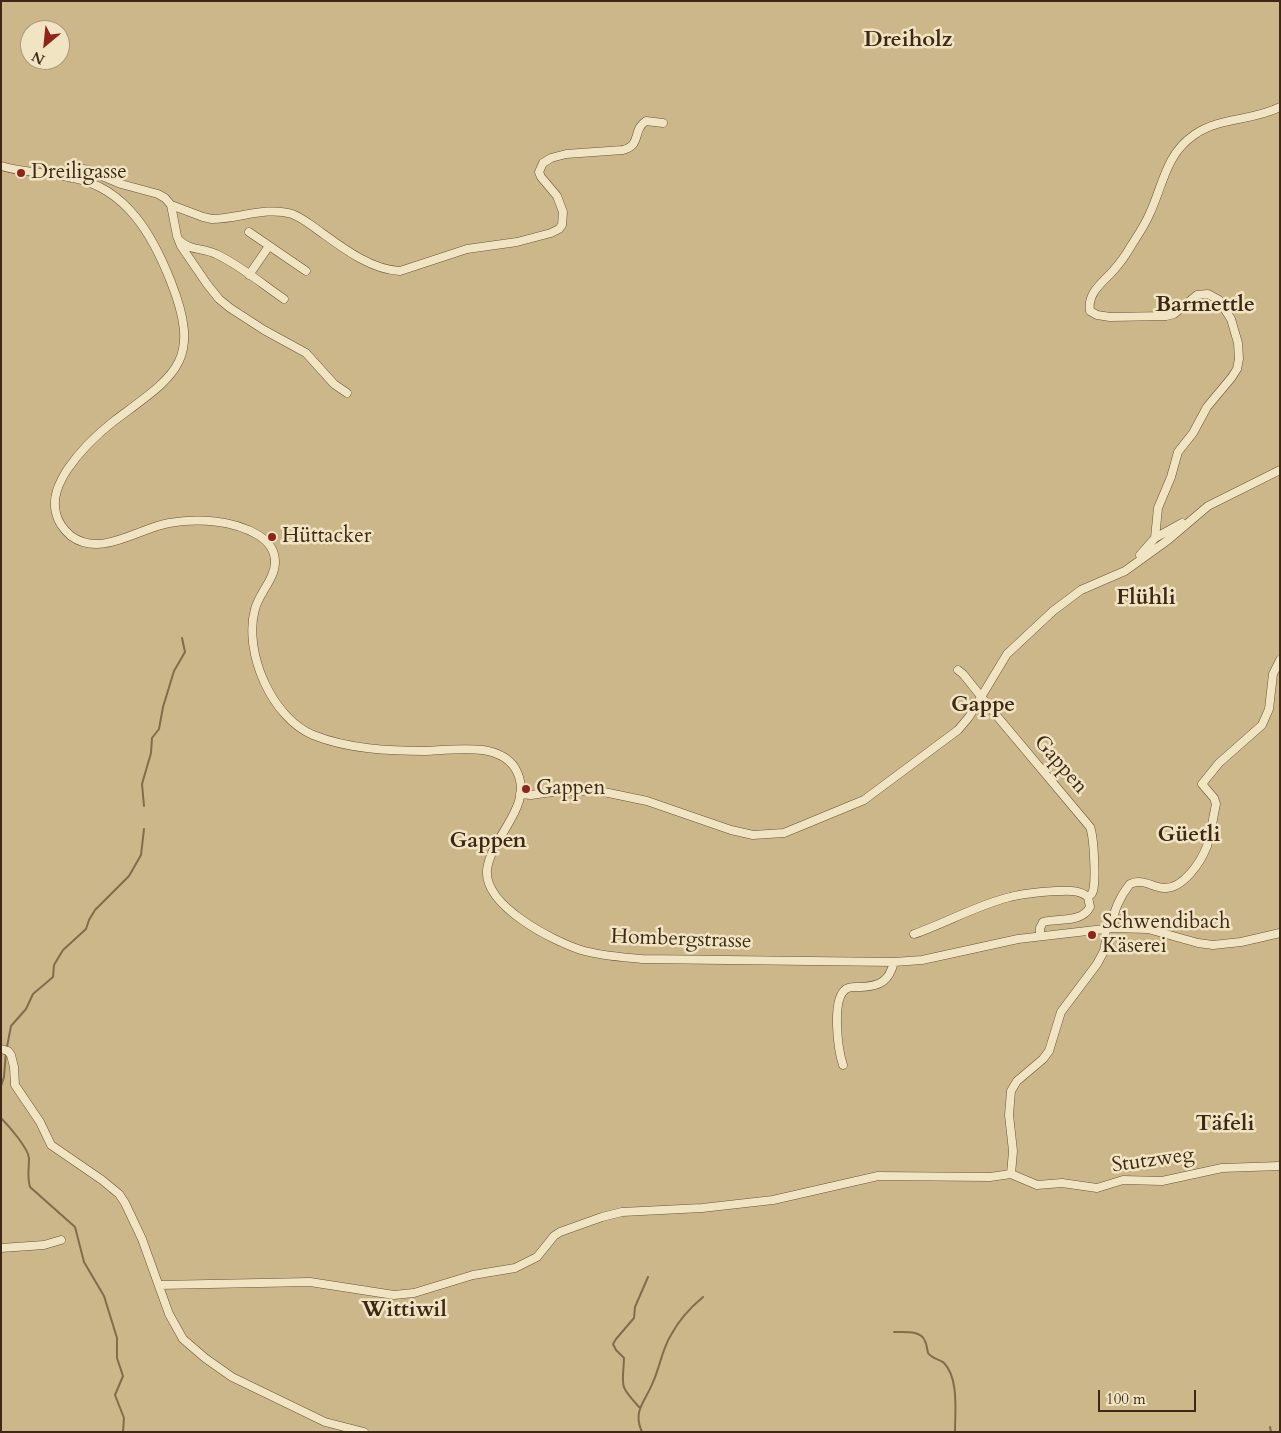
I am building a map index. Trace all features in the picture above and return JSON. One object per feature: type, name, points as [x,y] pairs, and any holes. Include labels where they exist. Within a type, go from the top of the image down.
[{"type":"street","points":[[1155,538],[1158,508],[1171,477],[1178,452],[1193,434],[1207,407],[1232,378],[1237,369],[1239,348],[1234,325],[1219,300],[1208,294],[1197,295],[1174,314],[1166,316],[1103,316],[1090,312],[1090,301],[1095,290],[1125,256],[1144,225],[1151,212],[1166,170],[1181,147],[1192,136],[1211,126],[1260,115],[1280,107]]},
{"type":"street","points":[[171,205],[208,219],[276,211],[287,213],[302,219],[339,245],[377,266],[392,271],[400,271],[467,249],[517,242],[551,234],[559,229],[563,220],[562,206],[557,196],[541,177],[539,172],[543,163],[551,158],[566,154],[630,148],[635,143],[642,124],[646,121],[663,123]]},
{"type":"street","points":[[1,166],[72,178],[79,170],[88,170],[121,184],[158,194],[165,198],[171,205],[179,240],[189,259],[224,304],[264,330],[302,350],[334,384],[347,393]]},
{"type":"street","name":"Hombergstrasse","points":[[72,178],[101,188],[119,199],[136,216],[157,249],[174,288],[182,318],[184,341],[178,364],[162,385],[102,431],[86,446],[69,467],[59,484],[55,497],[56,513],[64,529],[76,539],[92,543],[111,542],[156,526],[184,521],[222,523],[257,534],[266,541],[274,552],[274,572],[255,607],[253,624],[260,671],[280,708],[291,721],[306,731],[321,737],[366,747],[401,750],[476,749],[495,752],[506,758],[515,769],[520,781],[520,794],[516,810],[489,863],[487,872],[494,894],[514,914],[531,926],[559,941],[596,954],[642,959],[894,962],[922,960],[998,942],[1109,928],[1148,929],[1213,945],[1241,942],[1280,933]]},
{"type":"street","points":[[249,232],[306,271]]},
{"type":"street","points":[[179,240],[190,248],[215,253],[284,299]]},
{"type":"street","points":[[248,275],[269,246]]},
{"type":"street","points":[[520,794],[531,795],[559,791],[599,791],[647,801],[731,830],[753,835],[784,833],[840,811],[871,795],[958,730],[969,717],[1007,654],[1053,611],[1081,590],[1120,574],[1131,567],[1168,540],[1192,518],[1214,502],[1280,470]]},
{"type":"street","points":[[1131,567],[1155,538],[1192,518]]},
{"type":"street","points":[[159,1285],[310,1282],[394,1295],[414,1293],[472,1275],[515,1268],[537,1256],[554,1236],[560,1232],[616,1213],[702,1208],[773,1200],[878,1176],[990,1177],[1011,1174],[1013,1151],[1009,1116],[1011,1091],[1017,1081],[1049,1051],[1061,1012],[1097,964],[1104,951],[1109,928],[1116,910],[1130,884],[1139,882],[1161,888],[1173,886],[1186,877],[1202,856],[1207,845],[1216,804],[1214,798],[1202,784],[1219,763],[1264,723],[1269,709],[1273,674],[1280,660]]},
{"type":"street","name":"Gappen","points":[[958,670],[982,696],[1090,827],[1094,882],[1093,892],[1088,897],[1090,904],[1086,914],[1079,917],[1043,922],[1040,928],[1040,936]]},
{"type":"street","points":[[914,934],[1001,899],[1018,895],[1073,891],[1088,897]]},
{"type":"street","points":[[843,1065],[839,1053],[837,1020],[842,993],[852,987],[879,985],[888,978],[894,962]]},
{"type":"street","points":[[5,1050],[14,1061],[15,1085],[40,1122],[51,1145],[102,1180],[122,1198],[142,1239],[170,1314],[180,1335],[205,1358],[232,1377],[325,1422],[364,1432]]},
{"type":"street","name":"Stutzweg","points":[[1011,1174],[1037,1185],[1062,1183],[1096,1188],[1124,1180],[1162,1181],[1222,1168],[1280,1166]]},
{"type":"street","points":[[1,1248],[44,1245],[61,1240]]},
{"type":"shaded area","points":[[1,1],[1280,1],[1280,1432],[1,1432]]},
{"type":"waterway","points":[[144,806],[142,784],[151,753],[152,738],[159,729],[163,707],[174,671],[185,652],[182,638]]},
{"type":"waterway","points":[[7,1047],[11,1026],[26,1009],[33,994],[53,977],[54,965],[63,950],[86,929],[95,910],[129,876],[141,855],[144,829]]},
{"type":"waterway","points":[[1,1086],[4,1077],[6,1052]]},
{"type":"waterway","points":[[1,1118],[18,1137],[28,1154],[30,1187],[75,1227],[84,1262],[104,1296],[117,1338],[117,1358],[123,1376],[115,1395],[124,1418],[123,1432]]},
{"type":"waterway","points":[[639,1407],[623,1385],[624,1358],[613,1344],[634,1318],[635,1307],[648,1277]]},
{"type":"waterway","points":[[642,1432],[639,1424],[639,1412],[650,1389],[668,1340],[681,1319],[703,1297]]},
{"type":"waterway","points":[[894,1332],[912,1332],[923,1337],[928,1353],[944,1363],[949,1369],[955,1396],[955,1432]]},
{"type":"waterway","points":[[1270,1427],[1271,1432]]},
{"type":"place","name":"Dreiligasse","points":[[21,173]]},
{"type":"place","name":"Hüttacker","points":[[272,537]]},
{"type":"place","name":"Gappen","points":[[526,789]]},
{"type":"place","name":"Schwendibach Käserei","points":[[1092,935]]},
{"type":"district","name":"Dreiholz","points":[[908,41]]},
{"type":"district","name":"Barmettle","points":[[1205,306]]},
{"type":"district","name":"Flühli","points":[[1146,599]]},
{"type":"district","name":"Gappe","points":[[983,706]]},
{"type":"district","name":"Güetli","points":[[1189,836]]},
{"type":"district","name":"Gappen","points":[[488,842]]},
{"type":"district","name":"Täfeli","points":[[1225,1125]]},
{"type":"district","name":"Wittiwil","points":[[404,1311]]}]
